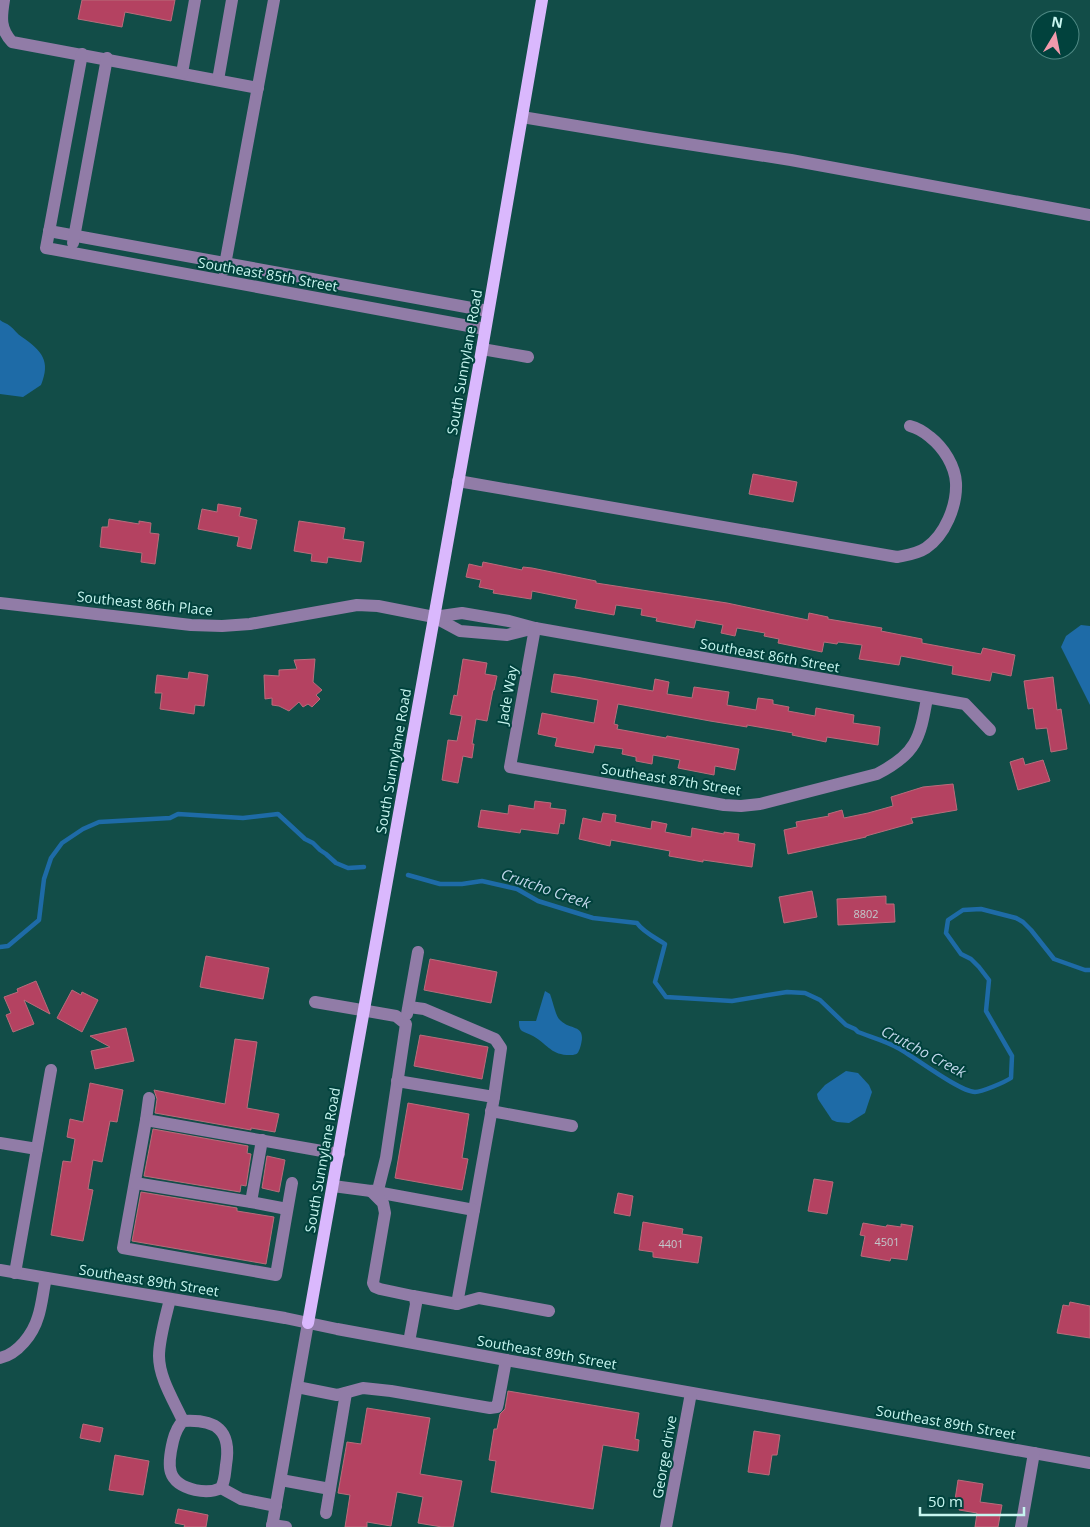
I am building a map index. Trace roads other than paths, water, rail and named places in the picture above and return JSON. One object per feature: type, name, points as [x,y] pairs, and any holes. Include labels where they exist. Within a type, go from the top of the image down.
[{"type":"main road","name":"South Sunnylane Road","points":[[308,1323],[482,348],[542,0]]},
{"type":"street","points":[[182,73],[195,0]]},
{"type":"street","points":[[218,80],[232,0]]},
{"type":"street","points":[[222,281],[274,0]]},
{"type":"street","points":[[2,4],[0,23],[4,35],[12,42],[106,58],[258,88]]},
{"type":"street","points":[[49,231],[82,54]]},
{"type":"street","points":[[71,252],[106,58]]},
{"type":"street","points":[[522,116],[791,160],[1090,215]]},
{"type":"street","name":"Southeast 85th Street","points":[[485,329],[46,248],[49,231],[488,311]]},
{"type":"street","points":[[348,303],[351,286]]},
{"type":"street","points":[[482,348],[528,357]]},
{"type":"street","points":[[458,481],[897,557],[913,555],[926,548],[943,531],[954,499],[956,483],[946,454],[924,432],[910,426]]},
{"type":"street","name":"Southeast 86th Place","points":[[0,603],[191,625],[222,626],[250,624],[357,605],[378,606],[434,617]]},
{"type":"street","name":"Southeast 86th Street","points":[[434,617],[462,613],[509,621],[535,628],[965,704],[990,730]]},
{"type":"street","name":"Southeast 86th Street","points":[[434,617],[460,631],[507,635],[535,628]]},
{"type":"street","name":"Jade Way","points":[[510,768],[535,628]]},
{"type":"street","name":"Southeast 87th Street","points":[[510,768],[724,805],[760,804],[877,774],[894,765],[915,745],[924,719],[927,698]]},
{"type":"street","points":[[371,1191],[378,1190],[386,1158],[418,952]]},
{"type":"street","points":[[315,1002],[396,1016],[406,1024]]},
{"type":"street","points":[[409,1006],[424,1009],[495,1039],[501,1048],[457,1304]]},
{"type":"street","points":[[14,1273],[51,1070]]},
{"type":"street","points":[[397,1081],[494,1097]]},
{"type":"street","points":[[149,1098],[123,1248],[276,1275],[292,1183]]},
{"type":"street","points":[[491,1111],[572,1126]]},
{"type":"street","points":[[146,1120],[339,1154]]},
{"type":"street","points":[[250,1202],[262,1140]]},
{"type":"street","points":[[0,1142],[37,1149]]},
{"type":"street","points":[[135,1183],[287,1209]]},
{"type":"street","points":[[333,1186],[474,1210]]},
{"type":"street","points":[[371,1191],[383,1203],[385,1213],[373,1283],[375,1287],[457,1304],[479,1298],[548,1311]]},
{"type":"street","name":"Southeast 89th Street","points":[[0,1270],[308,1323],[506,1360],[1090,1463]]},
{"type":"street","points":[[0,1358],[19,1348],[28,1336],[38,1318],[46,1278]]},
{"type":"street","points":[[409,1342],[416,1304],[413,1296]]},
{"type":"street","points":[[170,1299],[159,1352],[159,1362],[169,1392],[183,1421]]},
{"type":"street","name":"South Sunnylane Road","points":[[272,1526],[308,1323]]},
{"type":"street","points":[[297,1387],[337,1395],[363,1388],[391,1391],[490,1408],[497,1406],[506,1360]]},
{"type":"street","points":[[326,1513],[346,1393]]},
{"type":"street","name":"George drive","points":[[666,1527],[691,1393]]},
{"type":"street","points":[[222,1488],[228,1454],[225,1435],[212,1424],[203,1421],[183,1421],[176,1430],[172,1447],[170,1463],[171,1474],[174,1480],[184,1487],[212,1492],[222,1488],[241,1498],[276,1506]]},
{"type":"street","points":[[1021,1527],[1034,1453]]},
{"type":"street","points":[[281,1480],[330,1489]]},
{"type":"street","points":[[272,1526],[286,1527]]},
{"type":"water","points":[[0,320],[9,325],[35,347],[45,363],[44,377],[41,385],[23,397],[0,394]]},
{"type":"water","points":[[1081,625],[1090,626],[1090,705],[1061,647],[1066,636]]},
{"type":"water","points":[[545,991],[550,994],[559,1019],[582,1034],[580,1048],[576,1054],[566,1055],[555,1052],[532,1035],[520,1029],[519,1021],[536,1021]]},
{"type":"water","points":[[846,1071],[858,1073],[869,1085],[872,1092],[865,1113],[849,1123],[832,1120],[818,1099],[817,1094],[825,1085]]},
{"type":"waterway","name":"Crutcho Creek","points":[[0,947],[8,946],[39,920],[44,879],[51,858],[62,843],[83,829],[99,822],[170,818],[178,814],[243,818],[278,814],[305,839],[313,843],[336,863],[348,868],[364,867]]},
{"type":"waterway","name":"Crutcho Creek","points":[[408,875],[440,884],[462,884],[482,881],[517,889],[538,901],[593,918],[637,923],[646,932],[665,944],[655,982],[666,997],[732,1001],[787,992],[805,993],[820,1000],[846,1025],[858,1032],[883,1041],[905,1052],[948,1080],[975,1092],[1011,1078],[1012,1056],[986,1011],[989,980],[971,959],[961,954],[946,933],[948,920],[963,910],[981,909],[1016,918],[1031,930],[1054,959],[1090,970]]}]
